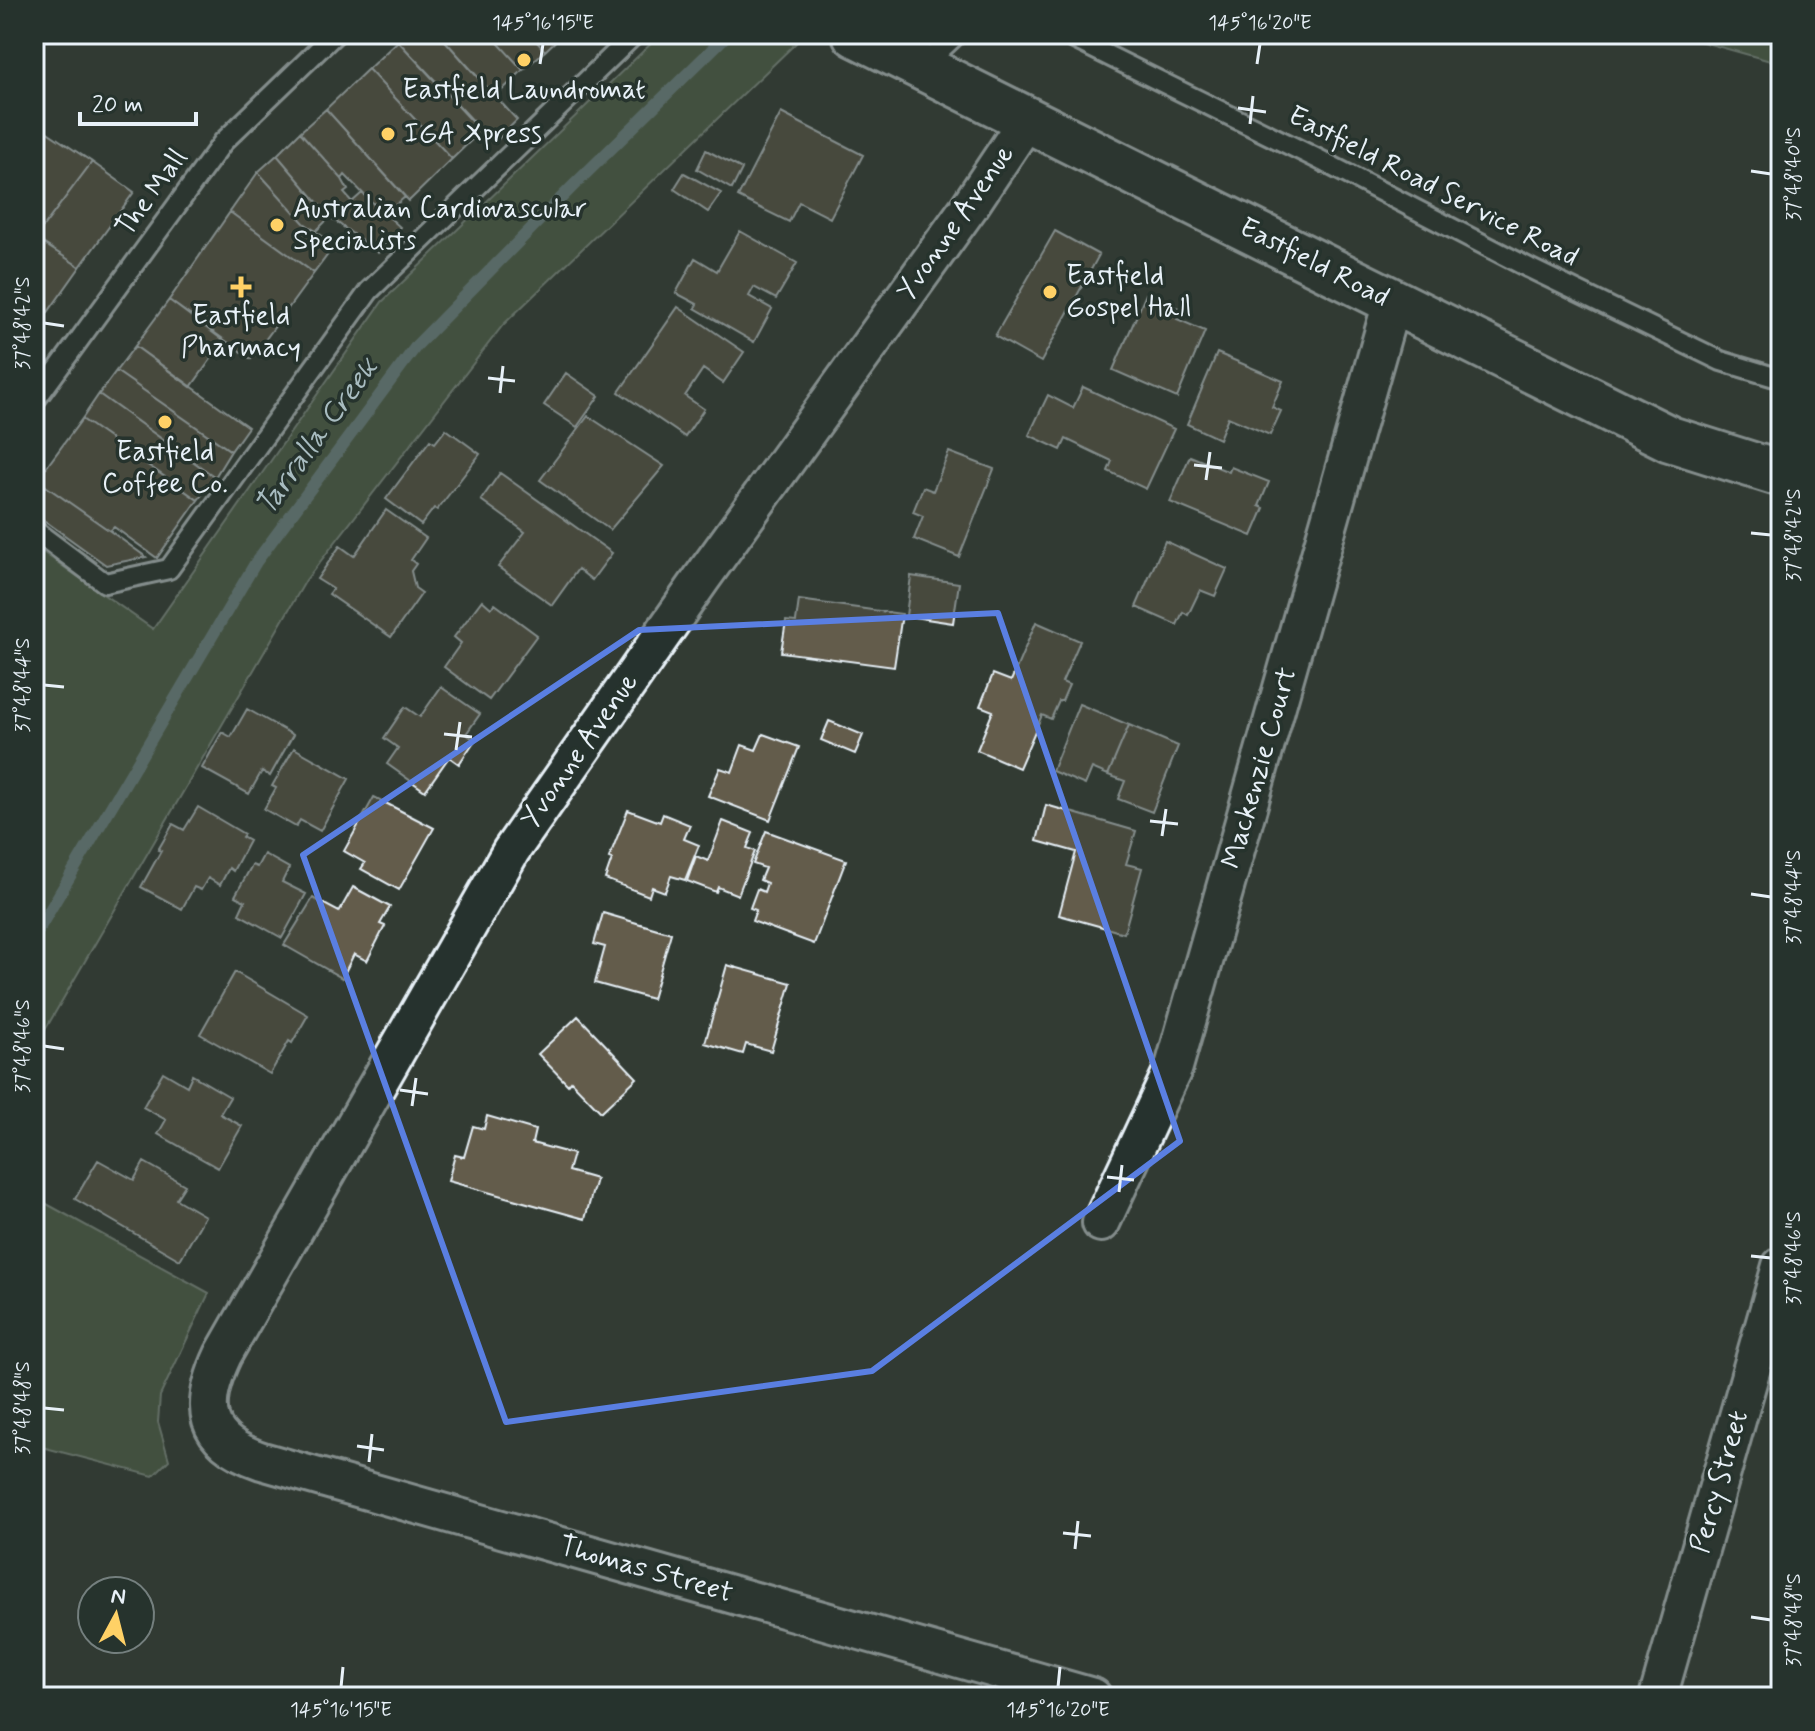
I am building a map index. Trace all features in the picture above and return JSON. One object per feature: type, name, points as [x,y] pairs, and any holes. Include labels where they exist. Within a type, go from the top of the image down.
[{"type":"main road","name":"Eastfield Road","points":[[855,34],[1670,439],[1781,474]]},
{"type":"street","name":"Yvonne Avenue","points":[[212,1424],[209,1401],[213,1377],[223,1355],[511,851],[702,578],[969,207],[1027,120]]},
{"type":"street","name":"Mackenzie Court","points":[[1101,1223],[1174,1067],[1392,302]]},
{"type":"street","name":"Percy Street","points":[[1658,1697],[1781,1266]]},
{"type":"street","name":"Thomas Street","points":[[212,1424],[223,1442],[238,1453],[262,1461],[1093,1697]]},
{"type":"lane","name":"The Mall","points":[[34,402],[223,142],[335,34]]},
{"type":"lane","points":[[34,530],[105,583],[169,569],[369,291],[635,34]]},
{"type":"lane","points":[[922,67],[957,34]]},
{"type":"lane","name":"Eastfield Road Service Road","points":[[1064,34],[1721,361],[1781,379]]},
{"type":"highlighted area","points":[[998,613],[1180,1141],[872,1371],[506,1422],[303,855],[639,630]]},
{"type":"green space","points":[[661,34],[779,34],[796,43],[503,325],[306,580],[34,1049],[34,546],[153,629],[382,302]]},
{"type":"green space","points":[[1674,34],[1781,34],[1781,64]]},
{"type":"green space","points":[[34,1197],[209,1293],[160,1396],[158,1422],[169,1460],[153,1476],[34,1445]]},
{"type":"building","points":[[405,34],[439,34],[517,120],[494,143],[398,41]]},
{"type":"building","points":[[439,34],[490,34],[523,70],[495,97]]},
{"type":"building","name":"Eastfield Laundromat","points":[[490,34],[530,34],[545,51],[523,70]]},
{"type":"building","points":[[530,34],[563,34],[545,51]]},
{"type":"building","points":[[398,41],[481,131],[452,159],[368,69]]},
{"type":"building","name":"IGA Xpress","points":[[368,69],[452,159],[409,201],[326,109]]},
{"type":"building","points":[[326,109],[405,197],[384,215],[345,175],[342,179],[300,132]]},
{"type":"building","points":[[781,113],[863,155],[830,218],[799,202],[789,222],[738,197]]},
{"type":"building","points":[[34,123],[92,162],[34,239]]},
{"type":"building","points":[[300,132],[342,179],[348,190],[344,193],[352,202],[362,193],[400,227],[378,253],[330,217],[277,155]]},
{"type":"building","points":[[706,150],[742,169],[732,189],[697,169]]},
{"type":"building","points":[[277,155],[330,217],[316,231],[304,223],[258,172]]},
{"type":"building","points":[[92,162],[134,192],[80,267],[35,238]]},
{"type":"building","name":"Australian Cardiovascular Specialists","points":[[258,172],[304,223],[335,245],[314,273],[230,212]]},
{"type":"building","points":[[684,173],[721,193],[708,212],[674,189]]},
{"type":"building","name":"Eastfield Pharmacy","points":[[230,212],[314,273],[251,359],[169,300]]},
{"type":"building","points":[[740,231],[797,263],[776,299],[754,287],[749,296],[772,309],[754,342],[695,308],[697,304],[676,293],[695,258],[717,271]]},
{"type":"building","points":[[1055,231],[1099,255],[1041,362],[995,336]]},
{"type":"building","points":[[35,238],[80,267],[46,315],[34,306]]},
{"type":"building","points":[[1146,294],[1181,309],[1177,319],[1205,331],[1177,398],[1113,370]]},
{"type":"building","points":[[169,300],[224,341],[191,387],[135,346]]},
{"type":"building","points":[[678,307],[744,352],[723,383],[703,369],[685,396],[704,409],[685,437],[619,392]]},
{"type":"building","points":[[135,346],[248,427],[231,451],[116,371]]},
{"type":"building","points":[[1217,353],[1283,381],[1272,407],[1281,411],[1270,435],[1228,417],[1219,439],[1187,424]]},
{"type":"building","name":"Eastfield Coffee Co.","points":[[116,371],[231,451],[215,477],[99,394]]},
{"type":"building","points":[[566,373],[599,396],[577,427],[544,405]]},
{"type":"building","points":[[1083,387],[1174,429],[1146,489],[1108,471],[1112,461],[1066,439],[1061,450],[1029,435],[1048,395],[1073,408]]},
{"type":"building","points":[[99,394],[215,477],[198,500],[82,419]]},
{"type":"building","points":[[588,416],[664,466],[610,530],[540,480]]},
{"type":"building","points":[[82,419],[198,500],[157,558],[114,527],[110,531],[37,480]]},
{"type":"building","points":[[446,429],[480,454],[437,510],[434,508],[421,525],[386,499],[430,440],[435,443]]},
{"type":"building","points":[[949,452],[994,469],[959,557],[914,539],[923,516],[913,512],[923,487],[933,491]]},
{"type":"building","points":[[1190,456],[1229,472],[1231,467],[1269,482],[1259,506],[1264,508],[1252,536],[1170,502]]},
{"type":"building","points":[[500,473],[612,553],[592,580],[578,569],[552,605],[498,567],[525,532],[481,500]]},
{"type":"building","points":[[37,480],[146,557],[106,565],[34,513],[34,484]]},
{"type":"building","points":[[386,510],[426,538],[411,560],[416,564],[411,571],[415,588],[422,593],[391,637],[329,594],[333,589],[317,579],[340,546],[354,556]]},
{"type":"building","points":[[1165,541],[1227,569],[1215,596],[1200,590],[1188,615],[1183,612],[1177,625],[1136,607]]},
{"type":"building","points":[[911,576],[959,583],[953,623],[906,616]]},
{"type":"building","points":[[482,600],[491,608],[495,604],[537,635],[489,700],[444,667],[461,643],[454,637]]},
{"type":"building","points":[[799,600],[902,614],[894,667],[781,652],[786,621],[796,622]]},
{"type":"building","points":[[1036,622],[1080,641],[1062,682],[1069,685],[1062,701],[1059,701],[1051,719],[1042,715],[1019,768],[977,750],[993,711],[980,706],[993,674],[1011,681]]},
{"type":"building","points":[[441,687],[480,714],[466,734],[475,740],[459,764],[449,757],[425,791],[387,764],[398,748],[384,738],[405,707],[420,717]]},
{"type":"building","points":[[1079,704],[1129,725],[1108,775],[1092,768],[1085,785],[1052,771]]},
{"type":"building","points":[[247,709],[293,735],[270,776],[262,771],[249,794],[202,768],[222,732],[231,737]]},
{"type":"building","points":[[829,721],[863,735],[855,754],[821,740]]},
{"type":"building","points":[[1129,725],[1178,746],[1152,812],[1118,799],[1125,781],[1108,775]]},
{"type":"building","points":[[763,734],[799,747],[770,820],[708,796],[720,768],[732,772],[742,745],[756,750]]},
{"type":"building","points":[[294,748],[349,779],[320,831],[300,820],[296,827],[264,809],[276,788],[272,786]]},
{"type":"building","points":[[374,797],[434,828],[399,890],[361,869],[365,863],[344,851]]},
{"type":"building","points":[[1046,805],[1136,831],[1126,864],[1142,868],[1124,933],[1059,915],[1076,852],[1037,841]]},
{"type":"building","points":[[198,807],[244,834],[242,837],[249,841],[233,871],[229,868],[220,885],[208,878],[201,890],[194,887],[182,909],[141,887],[173,824],[184,830]]},
{"type":"building","points":[[628,810],[660,822],[663,814],[690,825],[684,839],[699,845],[685,880],[671,876],[665,892],[652,887],[649,896],[605,879],[612,859],[609,858]]},
{"type":"building","points":[[723,821],[753,833],[747,848],[755,851],[738,895],[718,887],[716,892],[687,881],[696,856],[708,861]]},
{"type":"building","points":[[766,831],[846,860],[814,944],[752,921],[756,910],[750,908],[757,889],[764,892],[767,883],[760,880],[765,868],[753,864]]},
{"type":"building","points":[[264,854],[289,868],[282,882],[306,894],[282,938],[239,914],[245,901],[235,896],[252,865],[257,867]]},
{"type":"building","points":[[353,887],[390,907],[380,924],[385,926],[367,961],[354,954],[342,978],[284,945],[313,898],[339,912]]},
{"type":"building","points":[[603,913],[671,933],[652,999],[595,983],[605,947],[594,944]]},
{"type":"building","points":[[727,965],[791,983],[771,1051],[746,1044],[743,1054],[705,1043]]},
{"type":"building","points":[[235,972],[308,1015],[270,1074],[200,1034]]},
{"type":"building","points":[[578,1016],[637,1078],[601,1112],[571,1081],[568,1085],[538,1054]]},
{"type":"building","points":[[163,1072],[187,1086],[192,1075],[230,1097],[220,1114],[242,1126],[218,1168],[158,1134],[166,1120],[143,1107]]},
{"type":"building","points":[[487,1116],[535,1130],[532,1143],[573,1154],[568,1171],[596,1179],[585,1219],[448,1181],[455,1155],[464,1157],[473,1126],[484,1129]]},
{"type":"building","points":[[98,1160],[134,1180],[144,1162],[185,1185],[176,1199],[205,1216],[180,1260],[75,1199]]},
{"type":"waterway","name":"Tarralla Creek","points":[[34,937],[256,562],[417,345],[728,34]]},
{"type":"place","name":"Eastfield Laundromat","points":[[524,60]]},
{"type":"place","name":"IGA Xpress","points":[[388,134]]},
{"type":"place","name":"Australian Cardiovascular Specialists","points":[[277,225]]},
{"type":"place","name":"Eastfield Pharmacy","points":[[241,287]]},
{"type":"place","name":"Eastfield Gospel Hall","points":[[1050,292]]},
{"type":"place","name":"Eastfield Coffee Co.","points":[[165,422]]}]
